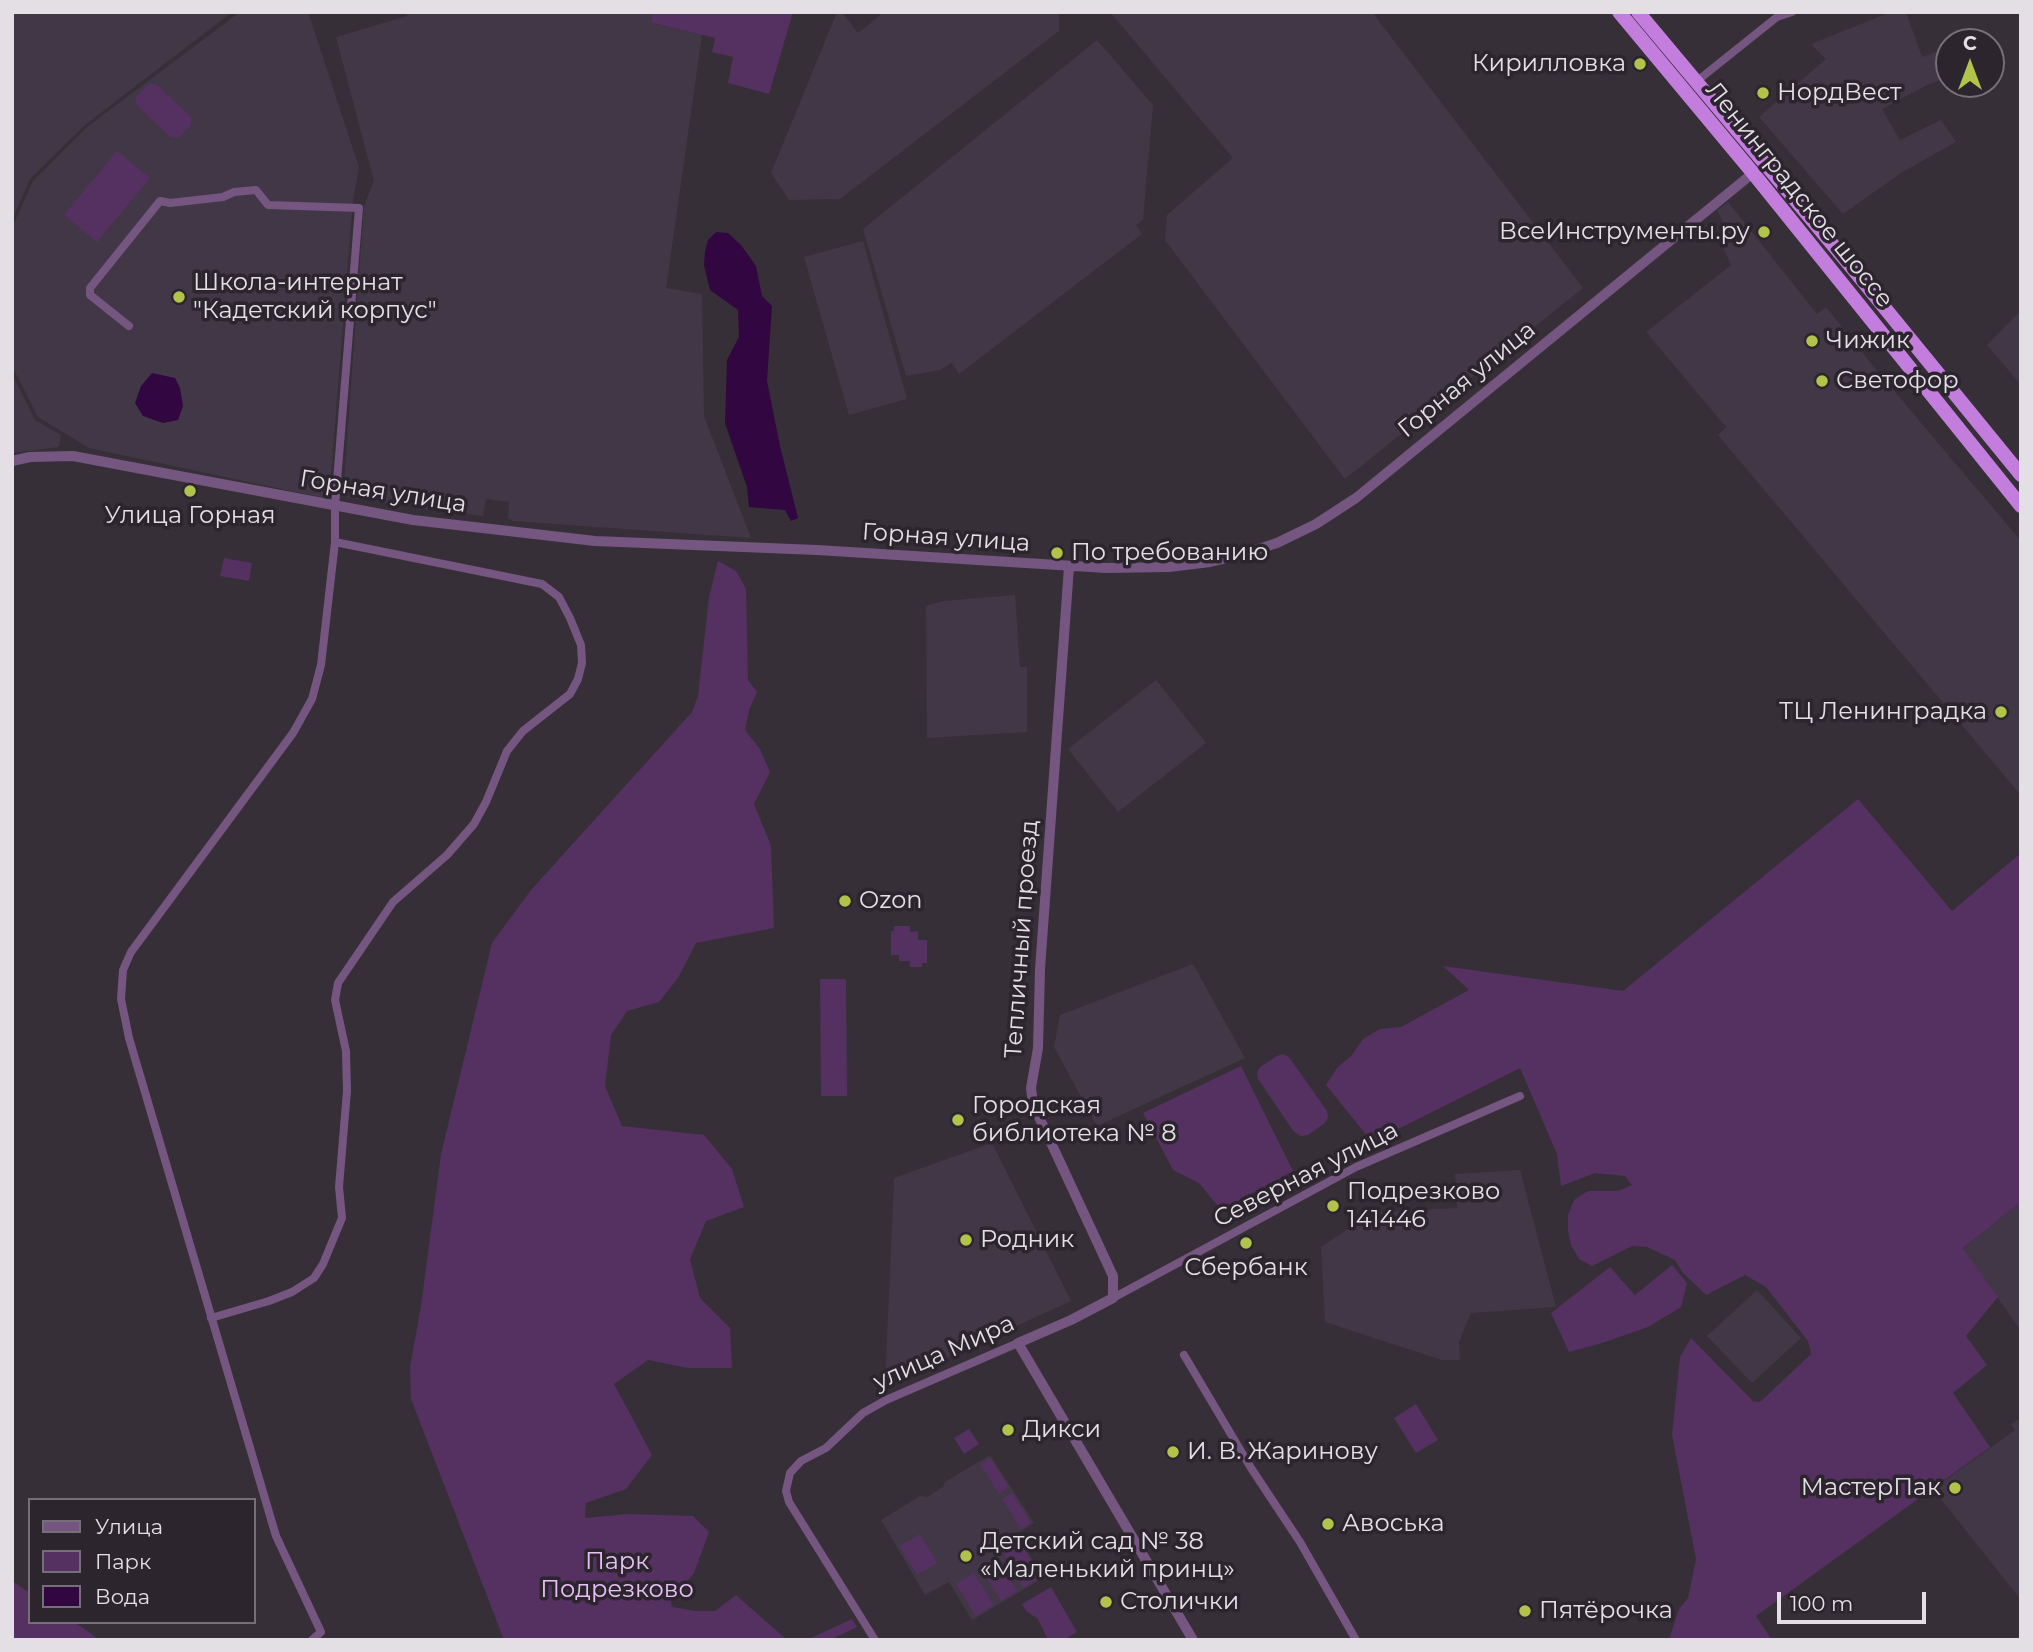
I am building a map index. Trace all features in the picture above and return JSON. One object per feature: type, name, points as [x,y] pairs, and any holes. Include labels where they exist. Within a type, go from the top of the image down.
[{"type":"highway","name":"Ленинградское шоссе","points":[[1619,12],[1753,173],[2021,506]]},
{"type":"highway","name":"Ленинградское шоссе","points":[[1638,12],[2021,475]]},
{"type":"street","points":[[1697,81],[1777,18],[1792,12]]},
{"type":"street","name":"Горная улица","points":[[12,461],[41,457],[83,458],[426,522],[595,541],[817,550],[1069,567],[1170,567],[1210,562],[1270,545],[1316,524],[1356,498],[1753,173]]},
{"type":"street","points":[[130,326],[90,295],[90,288],[160,201],[170,203],[223,198],[234,192],[256,190],[268,205],[359,208],[335,506],[335,542],[321,665],[312,699],[293,733],[139,940],[123,970],[121,999],[129,1038],[276,1536],[321,1632],[312,1640]]},
{"type":"street","points":[[211,1318],[292,1292],[314,1278],[323,1264],[342,1218],[340,1187],[347,1091],[346,1051],[335,1000],[338,984],[393,902],[447,855],[474,824],[507,751],[523,731],[570,694],[582,663],[581,646],[570,618],[559,597],[542,584],[335,542]]},
{"type":"street","name":"Тепличный проезд","points":[[1069,567],[1040,969],[1038,1048],[1031,1088],[1033,1104],[1112,1276],[1113,1298]]},
{"type":"street","name":"Северная улица","points":[[1113,1298],[1356,1167],[1521,1096]]},
{"type":"street","name":"улица Мира","points":[[875,1640],[789,1502],[786,1490],[789,1474],[801,1461],[826,1448],[863,1413],[886,1400],[1072,1320],[1113,1298]]},
{"type":"street","points":[[1018,1343],[1193,1640]]},
{"type":"street","points":[[1184,1355],[1251,1468],[1300,1542],[1356,1640]]},
{"type":"shaded area","points":[[12,12],[232,12],[85,125],[30,179],[12,220]]},
{"type":"shaded area","name":"Школа-интернат \"Кадетский корпус\"","points":[[240,12],[308,12],[359,167],[353,200],[329,499],[89,448],[38,417],[12,366],[12,228],[33,181],[87,127]]},
{"type":"shaded area","points":[[407,12],[651,12],[652,23],[702,35],[666,288],[702,294],[704,416],[751,538],[513,521],[508,518],[509,502],[486,499],[483,516],[419,508],[419,502],[396,499],[388,503],[343,497],[364,206],[374,181],[336,37],[407,16]]},
{"type":"shaded area","points":[[837,12],[842,12],[858,33],[884,12],[1059,12],[1059,31],[840,199],[789,200],[771,173]]},
{"type":"shaded area","points":[[1110,12],[1372,12],[1583,288],[1345,479],[1165,240],[1167,215],[1233,158]]},
{"type":"shaded area","points":[[1891,12],[1906,12],[1922,57],[1935,52],[1935,82],[1882,109],[1900,140],[1941,120],[1956,142],[1901,173],[1843,214],[1759,117],[1826,59],[1811,44]]},
{"type":"shaded area","points":[[1097,40],[1153,105],[1143,220],[1136,225],[1142,234],[959,374],[952,363],[940,370],[906,376],[863,229]]},
{"type":"shaded area","points":[[1728,202],[1817,314],[1826,307],[2021,541],[2019,793],[1718,435],[1726,427],[1646,332],[1731,265],[1721,243],[1729,236],[1717,210]]},
{"type":"shaded area","points":[[863,241],[907,399],[849,415],[804,257]]},
{"type":"shaded area","points":[[2021,310],[2021,385],[1987,345]]},
{"type":"shaded area","points":[[12,374],[35,420],[61,435],[59,447],[12,453]]},
{"type":"shaded area","points":[[1015,595],[1020,667],[1027,667],[1027,732],[927,738],[926,606],[943,601]]},
{"type":"shaded area","points":[[1156,680],[1206,743],[1118,812],[1068,749]]},
{"type":"shaded area","points":[[1193,964],[1245,1058],[1097,1126],[1054,1047],[1060,1015]]},
{"type":"shaded area","name":"Родник","points":[[992,1143],[1071,1301],[885,1386],[894,1178]]},
{"type":"shaded area","points":[[1520,1170],[1556,1307],[1471,1313],[1459,1342],[1460,1360],[1442,1360],[1325,1322],[1321,1247],[1363,1219],[1381,1212],[1457,1208],[1455,1174]]},
{"type":"shaded area","points":[[2021,1202],[2021,1331],[1963,1248]]},
{"type":"shaded area","points":[[1757,1290],[1801,1338],[1752,1383],[1707,1336]]},
{"type":"shaded area","points":[[2021,1418],[2021,1600],[1933,1489],[2015,1430],[2011,1424]]},
{"type":"shaded area","name":"Детский сад № 38 «Маленький принц»","points":[[990,1455],[1034,1523],[1017,1534],[1043,1578],[972,1620],[949,1582],[925,1595],[881,1520],[920,1496],[927,1497],[943,1487],[945,1482]]},
{"type":"green space","points":[[651,12],[793,12],[769,94],[728,83],[733,57],[712,52],[715,38],[652,23]]},
{"type":"green space","points":[[149,84],[156,84],[191,117],[191,125],[178,138],[170,137],[136,104],[136,97]]},
{"type":"green space","points":[[117,151],[150,178],[97,242],[64,215]]},
{"type":"green space","points":[[224,558],[252,563],[249,581],[220,576]]},
{"type":"green space","name":"Парк Подрезково","points":[[718,561],[736,571],[746,589],[748,680],[757,692],[749,710],[745,730],[760,749],[770,772],[754,804],[771,846],[774,928],[696,943],[678,978],[659,1002],[627,1011],[611,1035],[605,1086],[622,1126],[704,1135],[732,1169],[744,1207],[706,1221],[690,1259],[700,1298],[730,1328],[732,1368],[688,1368],[648,1360],[614,1384],[652,1455],[626,1489],[586,1503],[585,1518],[628,1514],[693,1516],[709,1532],[694,1573],[671,1601],[672,1607],[715,1611],[736,1595],[787,1640],[504,1640],[411,1399],[410,1367],[441,1154],[492,943],[531,890],[692,712],[698,696],[709,597]]},
{"type":"green space","points":[[1858,799],[1952,911],[2021,853],[2021,1202],[1963,1248],[1998,1297],[1966,1336],[1987,1365],[1953,1393],[1990,1447],[1756,1616],[1772,1640],[1669,1640],[1679,1609],[1688,1598],[1696,1559],[1672,1435],[1680,1357],[1691,1338],[1753,1401],[1760,1402],[1811,1354],[1808,1341],[1766,1287],[1745,1275],[1706,1295],[1683,1273],[1675,1260],[1647,1247],[1632,1246],[1592,1266],[1579,1259],[1571,1245],[1568,1231],[1568,1215],[1574,1200],[1588,1191],[1618,1191],[1632,1185],[1625,1176],[1595,1173],[1561,1186],[1557,1154],[1520,1068],[1372,1142],[1326,1085],[1363,1039],[1380,1029],[1401,1027],[1469,990],[1443,966],[1623,991]]},
{"type":"green space","points":[[894,926],[910,926],[910,932],[918,931],[918,940],[927,940],[927,963],[922,963],[922,967],[910,967],[910,961],[899,961],[899,955],[891,955],[891,931],[894,931]]},
{"type":"green space","points":[[820,979],[846,979],[847,1096],[821,1096]]},
{"type":"green space","points":[[1283,1054],[1289,1057],[1327,1111],[1325,1123],[1308,1135],[1301,1136],[1294,1132],[1258,1079],[1260,1067]]},
{"type":"green space","points":[[1241,1066],[1293,1171],[1221,1210],[1199,1183],[1173,1170],[1143,1113]]},
{"type":"green space","points":[[1672,1265],[1687,1283],[1681,1307],[1648,1327],[1569,1352],[1551,1313],[1610,1267],[1635,1295]]},
{"type":"green space","points":[[1416,1404],[1438,1440],[1416,1453],[1394,1418]]},
{"type":"green space","points":[[969,1429],[979,1444],[964,1454],[954,1438]]},
{"type":"green space","points":[[990,1458],[1009,1487],[999,1494],[980,1464]]},
{"type":"green space","points":[[1012,1493],[1031,1523],[1021,1529],[1002,1499]]},
{"type":"green space","points":[[920,1534],[937,1563],[917,1575],[900,1546]]},
{"type":"green space","points":[[1021,1544],[1041,1577],[1023,1588],[1015,1575],[1025,1568],[1023,1566],[1014,1571],[1004,1554]]},
{"type":"green space","points":[[999,1562],[1017,1591],[1001,1601],[983,1572]]},
{"type":"green space","points":[[974,1573],[994,1605],[976,1616],[956,1584]]},
{"type":"green space","points":[[12,1581],[28,1592],[28,1624],[77,1624],[100,1640],[12,1640]]},
{"type":"green space","points":[[1051,1587],[1077,1632],[1064,1640],[1048,1640],[1038,1619],[1026,1611],[1022,1604]]},
{"type":"green space","points":[[852,1619],[857,1627],[830,1640],[807,1640]]},
{"type":"water","points":[[716,232],[728,233],[741,245],[756,266],[762,296],[772,306],[767,381],[798,518],[791,521],[785,510],[749,507],[747,487],[725,423],[727,360],[739,337],[738,310],[710,290],[704,265],[705,252],[708,240]]},
{"type":"water","points":[[152,373],[175,378],[183,406],[178,420],[163,423],[143,416],[135,403],[141,386]]},
{"type":"place","name":"Кирилловка","points":[[1640,64]]},
{"type":"place","name":"НордВест","points":[[1763,93]]},
{"type":"place","name":"ВсеИнструменты.ру","points":[[1764,232]]},
{"type":"place","name":"Школа-интернат \"Кадетский корпус\"","points":[[179,297]]},
{"type":"place","name":"Чижик","points":[[1812,341]]},
{"type":"place","name":"Светофор","points":[[1822,381]]},
{"type":"place","name":"Улица Горная","points":[[190,491]]},
{"type":"place","name":"По требованию","points":[[1057,553]]},
{"type":"place","name":"ТЦ Ленинградка","points":[[2001,712]]},
{"type":"place","name":"Ozon","points":[[845,901]]},
{"type":"place","name":"Городская библиотека № 8","points":[[958,1120]]},
{"type":"place","name":"Подрезково 141446","points":[[1333,1206]]},
{"type":"place","name":"Родник","points":[[966,1240]]},
{"type":"place","name":"Сбербанк","points":[[1246,1243]]},
{"type":"place","name":"Дикси","points":[[1008,1430]]},
{"type":"place","name":"И. В. Жаринову","points":[[1173,1452]]},
{"type":"place","name":"МастерПак","points":[[1955,1488]]},
{"type":"place","name":"Авоська","points":[[1328,1524]]},
{"type":"place","name":"Детский сад № 38 «Маленький принц»","points":[[966,1556]]},
{"type":"place","name":"Столички","points":[[1106,1602]]},
{"type":"place","name":"Пятёрочка","points":[[1525,1611]]}]
